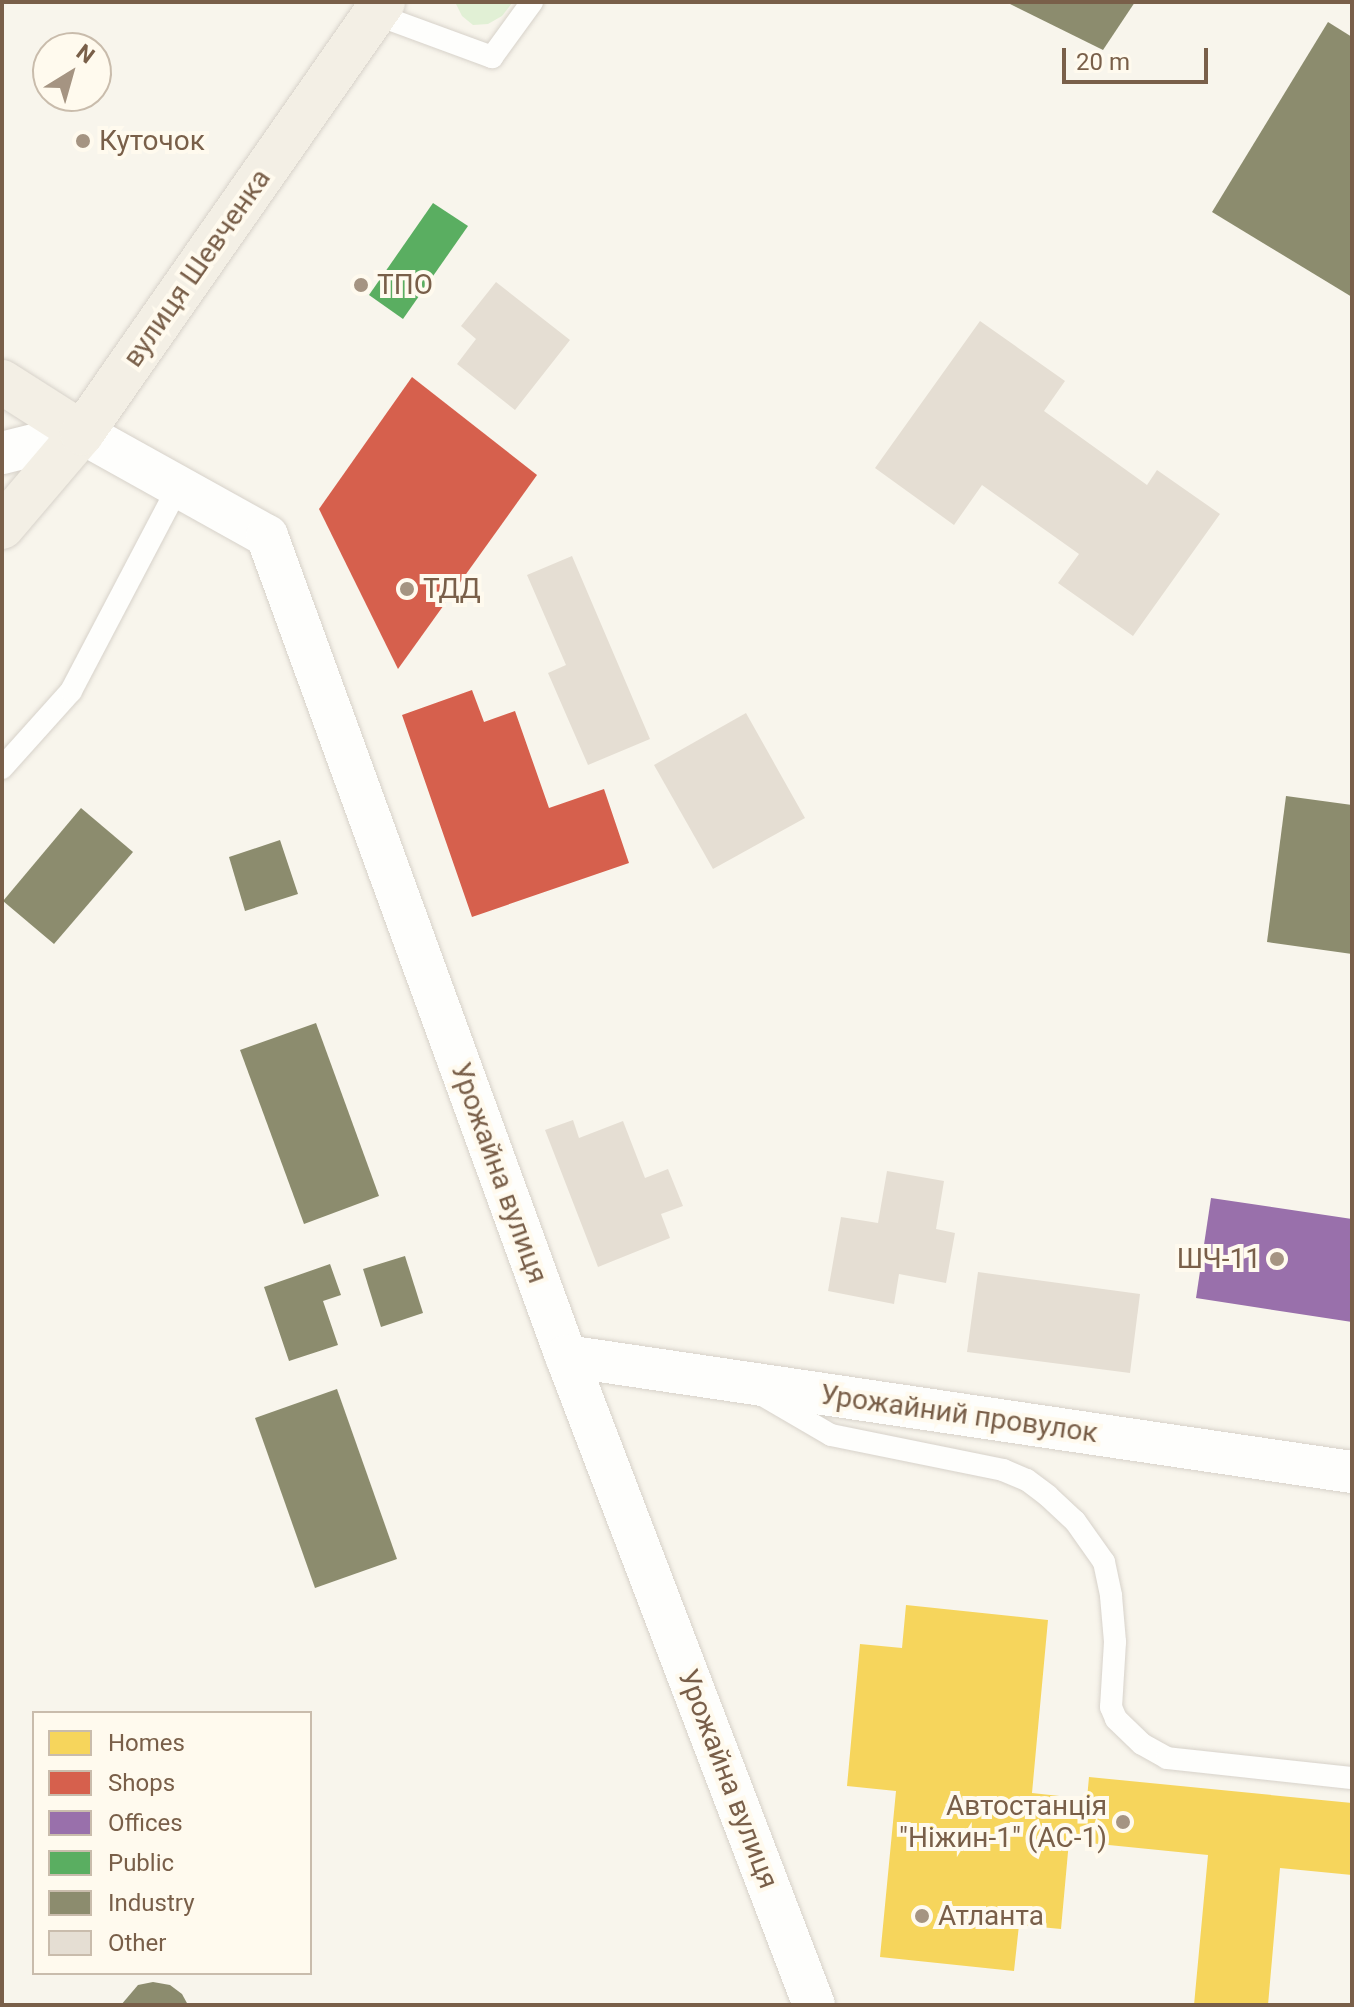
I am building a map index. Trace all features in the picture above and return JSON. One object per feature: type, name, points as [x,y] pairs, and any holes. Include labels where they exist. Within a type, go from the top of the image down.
[{"type":"main road","name":"вулиця Шевченка","points":[[2,527],[82,433],[379,8]]},
{"type":"main road","points":[[2,382],[82,433]]},
{"type":"street","points":[[2,453],[82,433]]},
{"type":"street","name":"Урожайна вулиця","points":[[82,433],[267,536],[566,1356],[814,2005]]},
{"type":"street","name":"Урожайний провулок","points":[[566,1356],[1352,1472]]},
{"type":"lane","points":[[379,8],[492,57],[532,2]]},
{"type":"lane","points":[[2,768],[71,691],[178,487]]},
{"type":"lane","points":[[745,1383],[787,1412],[831,1435],[1003,1470],[1027,1480],[1048,1496],[1075,1521],[1104,1562],[1115,1642],[1111,1707],[1116,1719],[1142,1744],[1167,1758],[1352,1778]]},
{"type":"green space","points":[[455,2],[513,2],[502,16],[488,24],[473,25],[462,16]]},
{"type":"building: Homes","name":"Автостанція \"Ніжин-1\" (АС-1)","points":[[906,1605],[1048,1620],[1032,1793],[1087,1799],[1089,1777],[1352,1803],[1352,1875],[1280,1868],[1268,2005],[1194,2005],[1208,1855],[1069,1841],[1061,1929],[1019,1925],[1014,1971],[880,1957],[896,1791],[847,1786],[860,1644],[902,1648]]},
{"type":"building: Shops","name":"ТДД","points":[[412,377],[537,475],[398,669],[319,509]]},
{"type":"building: Shops","points":[[472,690],[484,722],[515,711],[549,808],[604,789],[629,863],[472,917],[402,715]]},
{"type":"building: Offices","name":"ШЧ-11","points":[[1211,1198],[1352,1219],[1352,1322],[1196,1298]]},
{"type":"building: Public","points":[[433,203],[468,226],[403,319],[369,295]]},
{"type":"building: Industry","points":[[1006,2],[1135,2],[1103,50]]},
{"type":"building: Industry","points":[[1328,22],[1352,37],[1352,297],[1212,212]]},
{"type":"building: Industry","points":[[1286,796],[1352,805],[1352,954],[1267,942]]},
{"type":"building: Industry","points":[[81,808],[133,852],[54,944],[3,901]]},
{"type":"building: Industry","points":[[280,840],[298,894],[245,911],[229,857]]},
{"type":"building: Industry","points":[[316,1023],[379,1196],[304,1224],[240,1050]]},
{"type":"building: Industry","points":[[405,1256],[423,1313],[381,1327],[363,1269]]},
{"type":"building: Industry","points":[[330,1264],[341,1295],[323,1301],[338,1345],[289,1361],[264,1287]]},
{"type":"building: Industry","points":[[337,1389],[397,1559],[315,1588],[255,1418]]},
{"type":"building: Industry","points":[[153,1982],[170,1985],[182,1994],[188,2005],[121,2005],[138,1985]]},
{"type":"building: Other","points":[[496,282],[570,340],[515,410],[457,364],[476,339],[461,326]]},
{"type":"building: Other","points":[[980,321],[1065,381],[1044,411],[1147,485],[1157,470],[1220,514],[1133,636],[1058,583],[1079,554],[982,485],[954,525],[875,468]]},
{"type":"building: Other","points":[[572,556],[650,739],[588,765],[548,673],[566,665],[527,575]]},
{"type":"building: Other","points":[[746,713],[805,818],[713,869],[654,765]]},
{"type":"building: Other","points":[[573,1120],[579,1138],[623,1121],[645,1178],[668,1169],[683,1206],[661,1214],[670,1238],[598,1267],[545,1130]]},
{"type":"building: Other","points":[[887,1171],[944,1181],[936,1229],[955,1233],[946,1283],[899,1274],[894,1304],[828,1291],[841,1217],[878,1223]]},
{"type":"building: Other","points":[[978,1272],[1140,1294],[1130,1373],[967,1352]]},
{"type":"place","name":"Куточок","points":[[83,141]]},
{"type":"place","name":"ТПО","points":[[361,285]]},
{"type":"place","name":"ТДД","points":[[407,589]]},
{"type":"place","name":"ШЧ-11","points":[[1277,1259]]},
{"type":"place","name":"Автостанція \"Ніжин-1\" (АС-1)","points":[[1123,1822]]},
{"type":"place","name":"Атланта","points":[[922,1916]]}]
